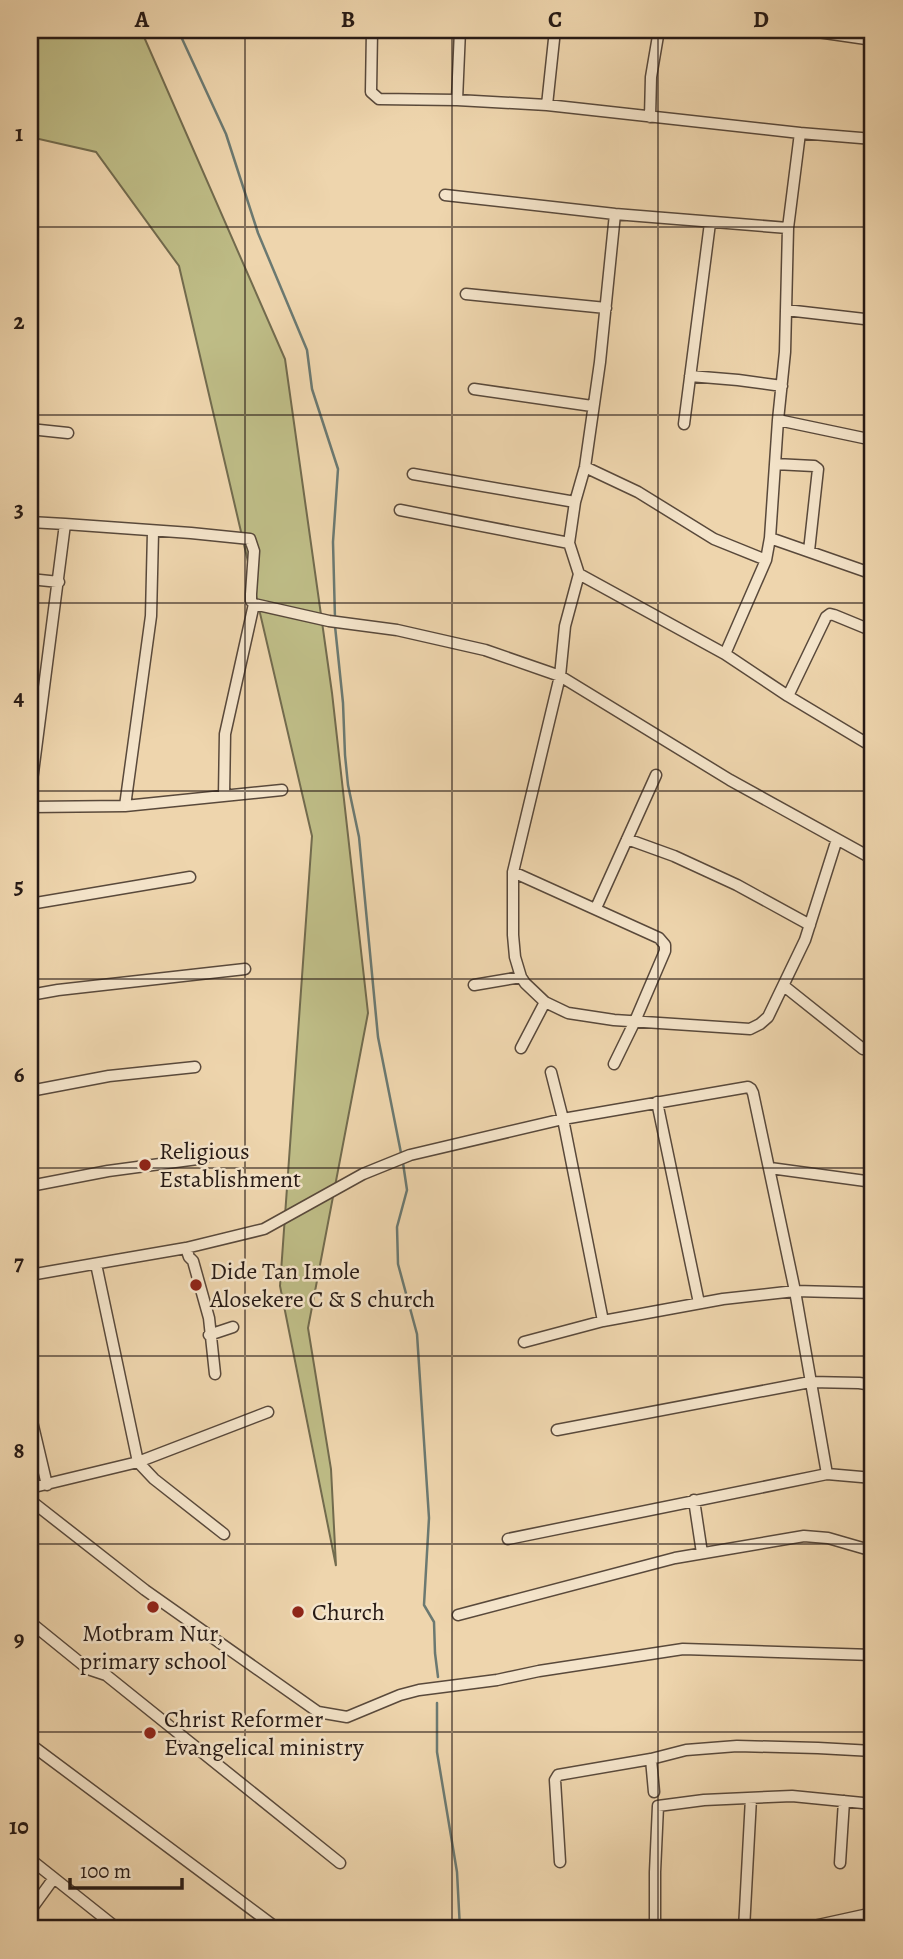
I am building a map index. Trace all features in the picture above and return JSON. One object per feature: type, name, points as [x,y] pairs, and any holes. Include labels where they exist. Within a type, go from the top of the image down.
[{"type":"street","points":[[372,30],[371,92],[374,96],[385,99],[547,105],[873,139]]},
{"type":"street","points":[[457,100],[460,30]]},
{"type":"street","points":[[547,105],[555,30]]},
{"type":"street","points":[[650,117],[651,77],[659,30]]},
{"type":"street","points":[[804,30],[873,40]]},
{"type":"street","points":[[724,654],[766,560],[770,538],[782,386],[788,228],[800,133]]},
{"type":"street","points":[[445,195],[615,214],[788,228]]},
{"type":"street","points":[[615,214],[600,362],[569,543],[579,574],[565,626],[560,676],[513,872],[513,935],[520,977],[545,1002],[568,1013],[614,1020],[750,1029],[768,1017],[784,986],[805,940],[837,839]]},
{"type":"street","points":[[684,424],[710,223]]},
{"type":"street","points":[[466,294],[606,308]]},
{"type":"street","points":[[786,310],[873,320]]},
{"type":"street","points":[[690,376],[782,386]]},
{"type":"street","points":[[474,388],[592,405]]},
{"type":"street","points":[[778,420],[873,440]]},
{"type":"street","points":[[30,429],[68,433]]},
{"type":"street","points":[[775,464],[814,466],[818,470],[809,551]]},
{"type":"street","points":[[584,467],[638,492],[714,539],[766,560]]},
{"type":"street","points":[[413,474],[575,502]]},
{"type":"street","points":[[400,510],[569,543]]},
{"type":"street","points":[[30,522],[250,539],[254,551],[251,594],[254,604],[225,734],[223,796]]},
{"type":"street","points":[[30,796],[65,524]]},
{"type":"street","points":[[125,806],[150,616],[153,532]]},
{"type":"street","points":[[770,538],[873,574]]},
{"type":"street","points":[[579,574],[724,654],[873,747]]},
{"type":"street","points":[[30,579],[59,582]]},
{"type":"street","points":[[254,604],[348,625],[389,628],[485,650],[560,676],[730,780],[873,859]]},
{"type":"street","points":[[788,696],[826,617],[834,615],[873,631]]},
{"type":"street","points":[[596,908],[656,775]]},
{"type":"street","points":[[30,807],[125,806],[282,790]]},
{"type":"street","points":[[627,839],[674,856],[737,885],[810,925]]},
{"type":"street","points":[[513,872],[659,938],[665,945],[665,951],[614,1064]]},
{"type":"street","points":[[30,904],[190,877]]},
{"type":"street","points":[[30,995],[245,969]]},
{"type":"street","points":[[474,985],[520,977]]},
{"type":"street","points":[[784,986],[863,1048],[873,1050]]},
{"type":"street","points":[[521,1048],[545,1002]]},
{"type":"street","points":[[30,1091],[109,1076],[195,1067]]},
{"type":"street","points":[[551,1072],[563,1119],[603,1321]]},
{"type":"street","points":[[30,1275],[186,1248],[264,1229],[363,1174],[411,1155],[563,1119],[744,1087],[751,1088],[771,1168],[827,1474]]},
{"type":"street","points":[[657,1102],[699,1303]]},
{"type":"street","points":[[30,1186],[107,1171],[205,1158]]},
{"type":"street","points":[[771,1168],[873,1182]]},
{"type":"street","points":[[186,1248],[188,1257],[194,1261],[209,1318],[215,1374]]},
{"type":"street","points":[[96,1264],[138,1462],[154,1479],[224,1534]]},
{"type":"street","points":[[524,1342],[603,1321],[699,1303],[795,1291],[873,1293]]},
{"type":"street","points":[[209,1335],[233,1327]]},
{"type":"street","points":[[557,1430],[810,1382],[873,1385]]},
{"type":"street","points":[[30,1488],[138,1462],[268,1412]]},
{"type":"street","points":[[30,1413],[47,1485]]},
{"type":"street","points":[[508,1539],[827,1474],[873,1478]]},
{"type":"street","points":[[30,1500],[203,1632],[318,1712],[333,1716],[347,1717],[419,1690],[683,1649],[873,1655]]},
{"type":"street","points":[[694,1500],[702,1553]]},
{"type":"street","points":[[458,1615],[675,1558],[804,1536],[828,1538],[873,1551]]},
{"type":"street","points":[[30,1622],[88,1669],[106,1675],[340,1863]]},
{"type":"street","points":[[30,1744],[278,1929]]},
{"type":"street","points":[[560,1862],[555,1780],[558,1775],[685,1751],[750,1745],[873,1751]]},
{"type":"street","points":[[651,1759],[654,1792]]},
{"type":"street","points":[[655,1929],[658,1807],[704,1800],[792,1796],[873,1804]]},
{"type":"street","points":[[744,1929],[751,1798]]},
{"type":"street","points":[[840,1863],[844,1801]]},
{"type":"street","points":[[30,1859],[118,1929]]},
{"type":"street","points":[[30,1911],[54,1878]]},
{"type":"street","points":[[800,1929],[873,1913]]},
{"type":"shaded area","points":[[30,30],[141,30],[285,359],[332,693],[368,1013],[308,1328],[331,1469],[336,1566],[280,1286],[312,836],[179,266],[96,152],[30,137]]},
{"type":"waterway","points":[[178,30],[226,134],[258,233],[307,350],[312,389],[338,469],[333,542],[335,619]]},
{"type":"waterway","points":[[335,626],[348,785],[359,837],[378,1037],[401,1153]]},
{"type":"waterway","points":[[403,1163],[407,1190],[397,1227],[398,1264],[417,1334],[429,1518],[424,1605],[434,1622],[438,1677]]},
{"type":"waterway","points":[[437,1703],[437,1752],[457,1872],[460,1929]]},
{"type":"place","name":"Religious Establishment","points":[[145,1165]]},
{"type":"place","name":"Dide Tan Imole Alosekere C & S church","points":[[196,1285]]},
{"type":"place","name":"Motbram Nur, primary school","points":[[153,1607]]},
{"type":"place","name":"Church","points":[[298,1612]]},
{"type":"place","name":"Christ Reformer Evangelical ministry","points":[[150,1733]]}]
